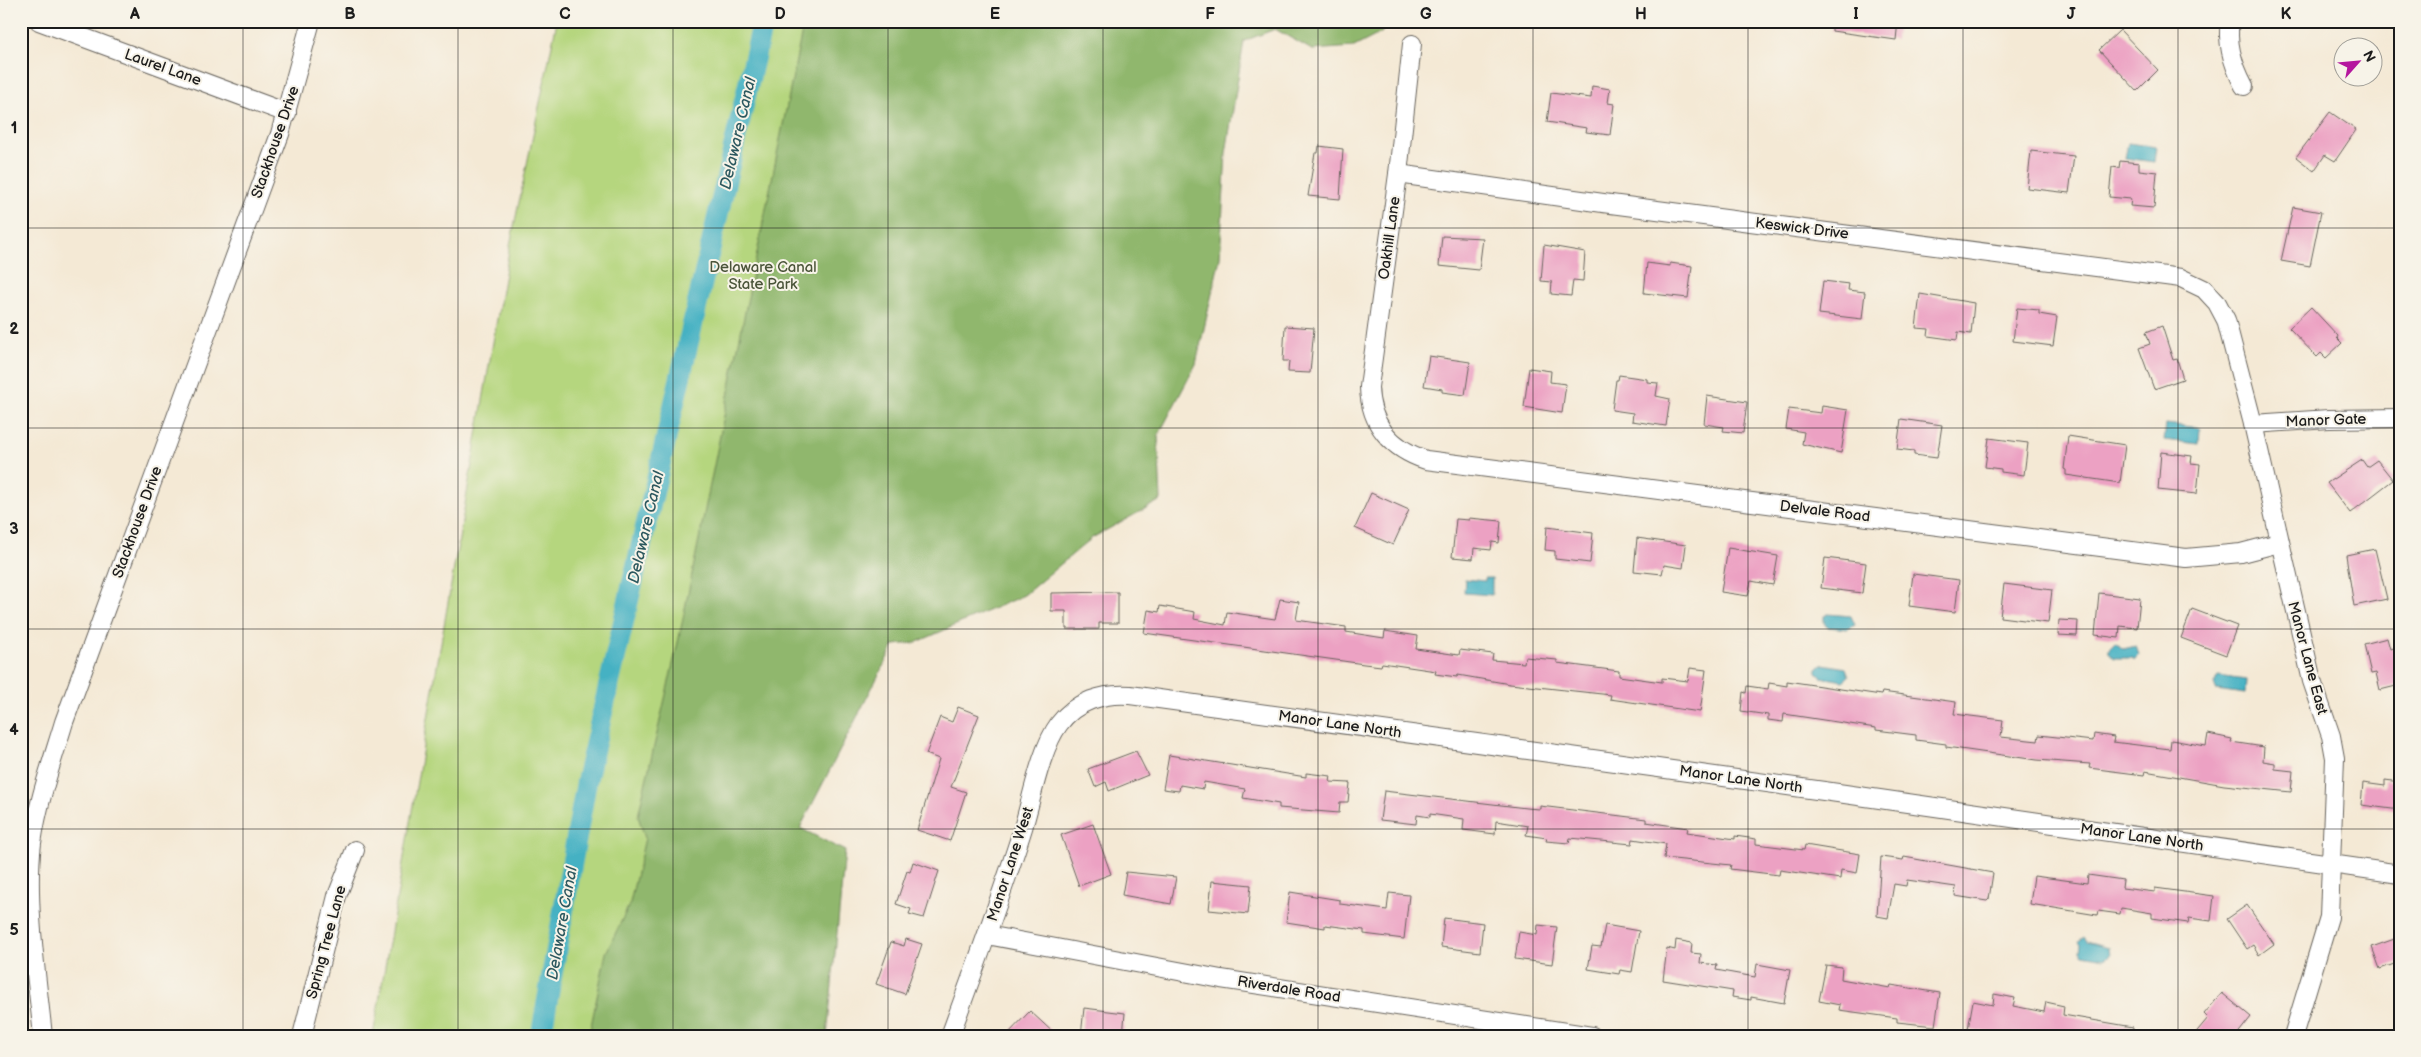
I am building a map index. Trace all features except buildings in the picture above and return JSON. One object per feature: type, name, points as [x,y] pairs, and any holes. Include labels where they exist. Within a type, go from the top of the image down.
[{"type":"street","name":"Laurel Lane","points":[[39,21],[287,113]]},
{"type":"street","name":"Stackhouse Drive","points":[[43,1036],[31,883],[32,844],[39,804],[64,722],[287,113],[311,21]]},
{"type":"street","points":[[2230,21],[2234,66],[2244,86]]},
{"type":"street","name":"Oakhill Lane","points":[[1381,430],[1372,412],[1369,387],[1398,174],[1412,44]]},
{"type":"street","name":"Keswick Drive","points":[[1398,174],[1603,204],[2181,278],[2204,289]]},
{"type":"street","name":"Manor Lane East","points":[[2204,289],[2218,303],[2226,320],[2253,424],[2312,681],[2330,736],[2335,758],[2329,917],[2293,1036]]},
{"type":"street","name":"Manor Gate","points":[[2253,424],[2329,419],[2400,418]]},
{"type":"street","name":"Delvale Road","points":[[1381,430],[1396,446],[1410,455],[1426,460],[2186,558],[2241,553],[2279,543]]},
{"type":"street","name":"Manor Lane North","points":[[1084,703],[1107,695],[1130,695],[1824,790],[2400,874]]},
{"type":"street","name":"Manor Lane West","points":[[950,1036],[987,935],[1050,739],[1067,716],[1084,703]]},
{"type":"street","name":"Spring Tree Lane","points":[[302,1036],[337,896],[355,850]]},
{"type":"street","name":"Riverdale Road","points":[[987,935],[1221,979],[1592,1036]]},
{"type":"green space","name":"Delaware Canal State Park","points":[[557,21],[1052,21],[705,1036],[373,1036],[509,250]]},
{"type":"green space","points":[[804,21],[1391,21],[1381,33],[1354,47],[1312,50],[1275,29],[1244,41],[1226,153],[1220,258],[1196,364],[1158,436],[1161,500],[1092,538],[1024,595],[915,643],[894,645],[800,828],[845,851],[827,1036],[589,1036],[606,953],[630,903],[645,838],[638,816],[679,638]]},
{"type":"water","points":[[2128,143],[2156,147],[2154,162],[2125,158]]},
{"type":"water","points":[[2166,424],[2200,428],[2199,444],[2164,440]]},
{"type":"water","points":[[1485,578],[1492,578],[1492,595],[1464,593],[1465,579],[1485,581]]},
{"type":"water","points":[[1828,614],[1851,616],[1855,625],[1848,629],[1827,627],[1824,623],[1824,616]]},
{"type":"water","points":[[2115,642],[2123,649],[2136,646],[2139,655],[2134,660],[2133,658],[2114,658],[2109,652],[2109,648]]},
{"type":"water","points":[[1823,664],[1846,668],[1849,676],[1843,681],[1821,677],[1817,673],[1817,669]]},
{"type":"water","points":[[2218,676],[2246,680],[2245,694],[2216,690],[2214,684]]},
{"type":"water","points":[[2084,937],[2087,941],[2109,947],[2110,955],[2104,959],[2083,955],[2080,952],[2081,944],[2079,941]]},
{"type":"waterway","name":"Delaware Canal","points":[[541,1036],[587,779],[763,21]]}]
